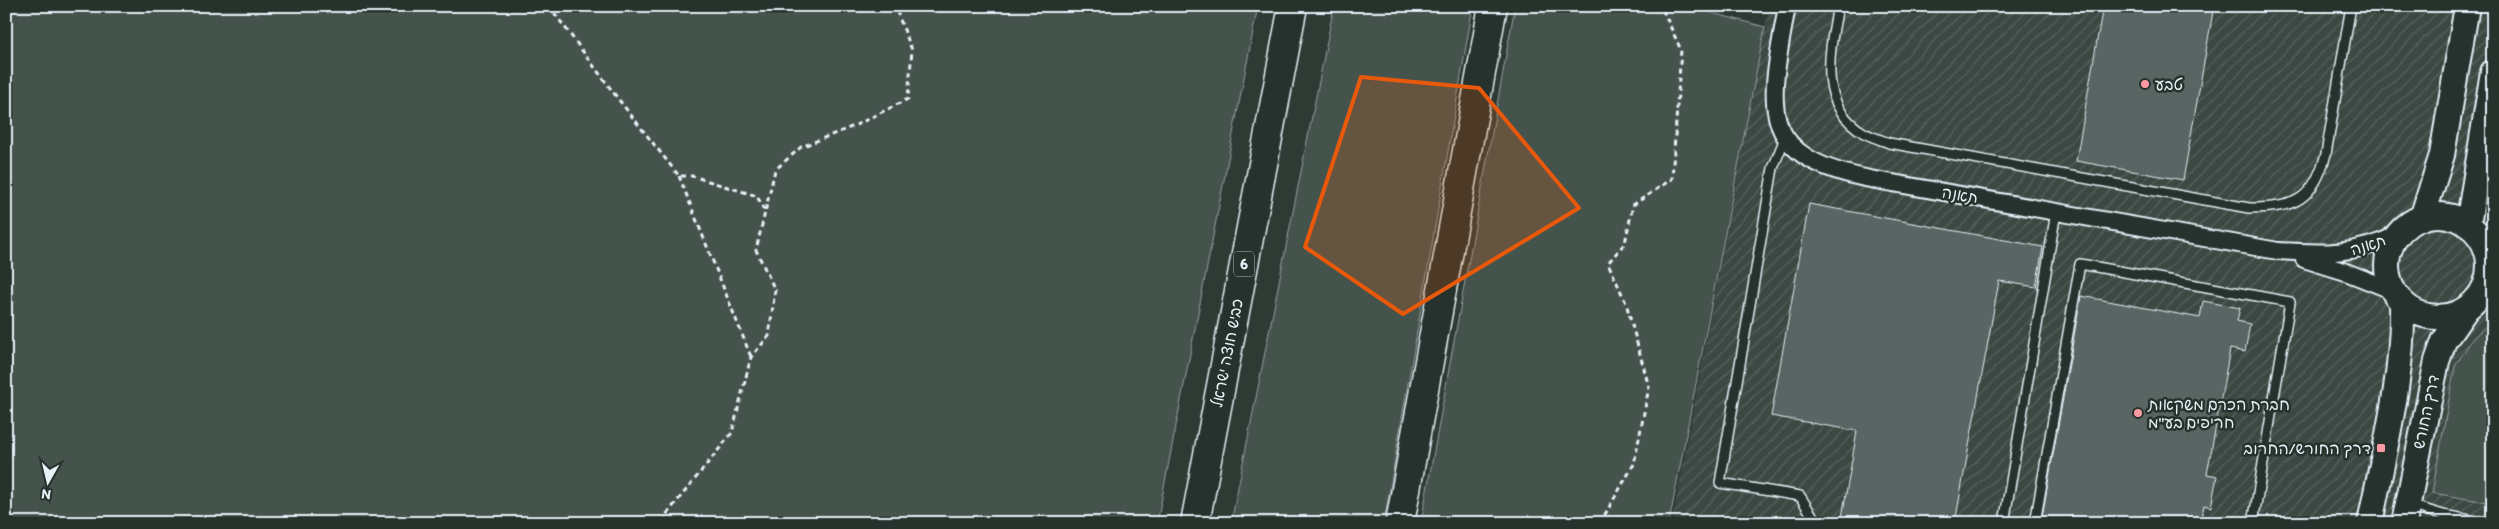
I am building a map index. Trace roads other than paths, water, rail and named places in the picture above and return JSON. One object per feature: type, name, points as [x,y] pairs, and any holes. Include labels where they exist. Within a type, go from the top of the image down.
[{"type":"highway","name":"כביש חוצה ישראל","points":[[1194,523],[1293,6]]},
{"type":"highway","points":[[1400,523],[1493,6]]},
{"type":"street","name":"תאנה","points":[[1787,6],[1775,84],[1779,124],[1785,138],[1794,149],[1806,158],[1845,174],[2278,251],[2346,272],[2398,296]]},
{"type":"street","points":[[2422,218],[2442,155],[2467,6]]},
{"type":"street","points":[[2468,225],[2478,154],[2493,72]]},
{"type":"street","points":[[2446,216],[2468,225],[2488,247],[2489,271],[2486,285],[2479,300],[2454,314],[2433,316],[2413,310],[2398,296],[2388,265],[2390,248],[2398,235],[2408,225],[2422,218],[2446,216]]},
{"type":"street","name":"תאנה","points":[[2278,251],[2335,253],[2359,250],[2398,235]]},
{"type":"street","name":"דרך החורש","points":[[2370,523],[2394,397],[2403,327],[2398,296]]},
{"type":"street","name":"דרך החורש","points":[[2406,513],[2437,361],[2444,341],[2479,300]]},
{"type":"lane","points":[[1838,6],[1831,48],[1829,77],[1834,100],[1846,117],[1863,132],[1889,143],[2249,208],[2270,208],[2292,203],[2310,192],[2320,176],[2326,154],[2349,8]]},
{"type":"lane","points":[[1785,138],[1773,168],[1720,484],[1800,496],[1817,523]]},
{"type":"lane","points":[[2004,523],[2056,212]]},
{"type":"lane","points":[[2035,523],[2080,264],[2290,302],[2254,523]]},
{"type":"lane","points":[[2406,513],[2443,515],[2487,523]]},
{"type":"place","name":"טבע","points":[[2145,84]]},
{"type":"place","name":"חברת הכרם משקאות חריפים בע\"מ","points":[[2138,413]]},
{"type":"place","name":"דרך החורש/החרוב","points":[[2381,448]]}]
